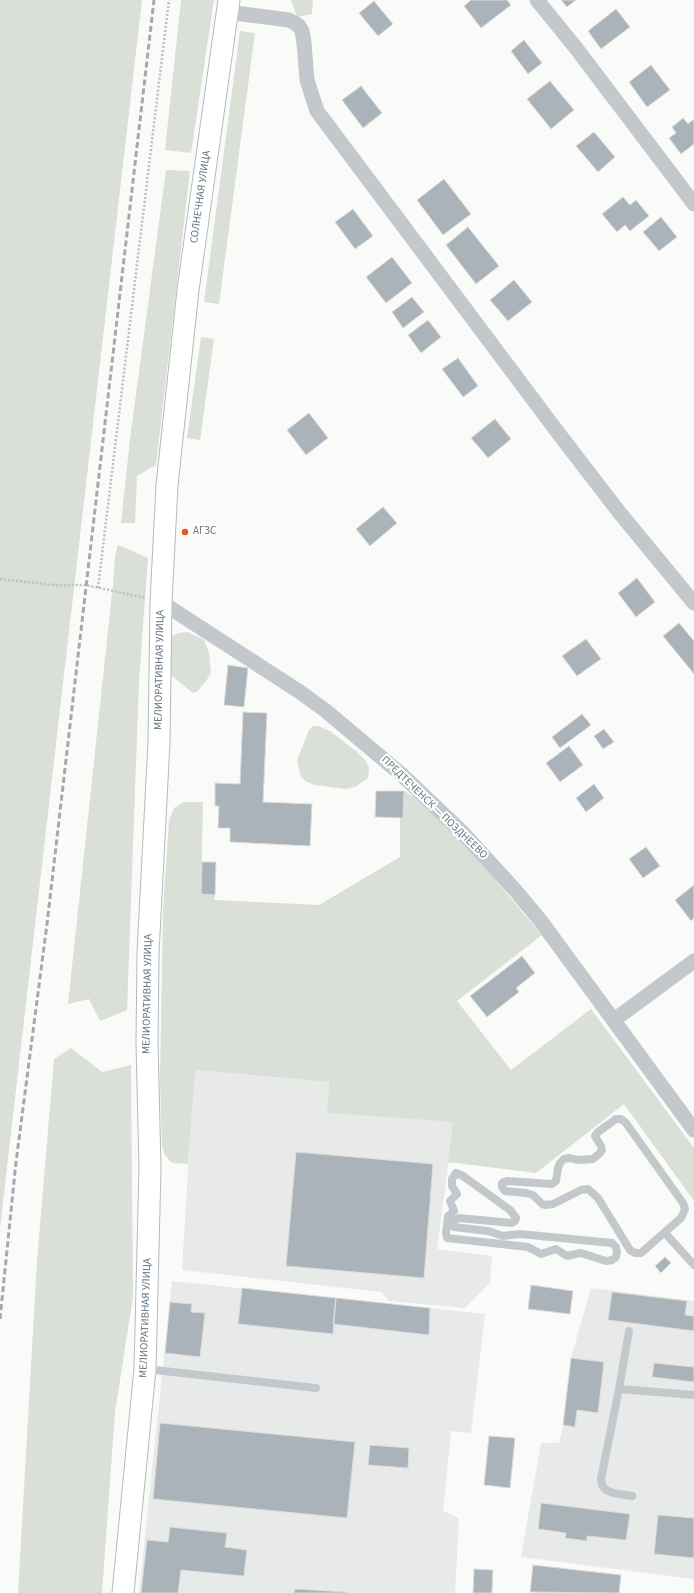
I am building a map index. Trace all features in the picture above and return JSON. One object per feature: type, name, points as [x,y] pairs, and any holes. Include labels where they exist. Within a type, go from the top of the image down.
[{"type":"street","points":[[537,0],[576,48],[694,204]]},
{"type":"street","points":[[228,6],[289,20],[298,25],[302,31],[304,43],[307,80],[317,111],[559,434],[619,512],[694,603]]},
{"type":"street","name":"СОЛНЕЧНАЯ УЛИЦА","points":[[176,395],[202,187],[228,6]]},
{"type":"street","name":"МЕЛИОРАТИВНАЯ УЛИЦА","points":[[123,1593],[145,1369],[150,1168],[147,1043],[148,953],[159,742],[161,602],[167,485],[176,395]]},
{"type":"street","name":"ПРЕДТЕЧЕНСК — ПОЗДНЕЕВО","points":[[161,602],[300,692],[326,711],[401,774],[462,832],[515,890],[614,1020],[694,1130]]},
{"type":"street","points":[[614,1020],[694,961]]},
{"type":"lane","points":[[621,1119],[630,1129],[686,1208],[681,1218],[665,1233],[641,1253],[635,1253],[625,1243],[598,1198],[588,1189],[581,1190],[553,1204],[546,1205],[542,1204],[533,1195],[526,1192],[506,1191],[502,1187],[502,1183],[507,1180],[552,1184],[556,1181],[560,1162],[564,1159],[593,1159],[600,1154],[602,1150],[601,1146],[595,1136],[611,1121],[621,1119]]},
{"type":"lane","points":[[456,1173],[462,1176],[510,1210],[516,1218],[512,1223],[459,1218],[453,1222],[454,1227],[488,1231],[503,1236],[520,1234],[612,1243],[618,1252],[616,1257],[612,1260],[606,1261],[581,1253],[567,1256],[556,1249],[541,1254],[528,1247],[450,1239],[446,1235],[447,1220],[448,1216],[454,1212],[450,1201],[456,1194],[452,1186],[452,1179],[456,1173]]},
{"type":"lane","points":[[665,1233],[694,1265]]},
{"type":"lane","points":[[629,1331],[601,1479],[602,1486],[606,1490],[613,1493],[632,1496]]},
{"type":"lane","points":[[145,1369],[316,1388]]},
{"type":"lane","points":[[619,1389],[694,1395]]},
{"type":"path","points":[[98,588],[169,0]]},
{"type":"path","points":[[0,579],[54,585],[86,585],[161,602]]},
{"type":"shaded area","points":[[0,0],[142,0],[0,1228]]},
{"type":"shaded area","points":[[181,0],[214,0],[191,153],[165,150]]},
{"type":"shaded area","points":[[291,0],[313,0],[312,14],[297,17]]},
{"type":"shaded area","points":[[240,31],[255,33],[219,304],[204,302]]},
{"type":"shaded area","points":[[166,170],[190,171],[156,465],[137,476],[135,523],[121,523],[130,439]]},
{"type":"shaded area","points":[[201,337],[214,339],[200,440],[187,438]]},
{"type":"shaded area","points":[[118,545],[148,558],[139,681],[127,1010],[100,1021],[89,999],[68,1004],[115,556]]},
{"type":"shaded area","points":[[188,632],[204,640],[209,653],[211,673],[197,692],[193,693],[172,676],[168,667],[168,645],[172,636],[178,633]]},
{"type":"shaded area","points":[[313,726],[318,726],[330,731],[356,751],[366,761],[369,768],[368,778],[355,787],[345,789],[315,785],[307,782],[301,777],[297,760],[309,730]]},
{"type":"shaded area","points":[[404,791],[418,799],[488,866],[497,882],[542,935],[457,1001],[511,1070],[591,1009],[694,1148],[694,1201],[624,1104],[536,1173],[448,1162],[453,1122],[327,1113],[329,1082],[195,1070],[188,1164],[172,1163],[165,1155],[162,1146],[160,1078],[163,910],[169,821],[174,808],[184,802],[203,802],[201,894],[215,895],[214,900],[319,905],[400,857],[400,818],[403,818]]},
{"type":"shaded area","points":[[71,1048],[102,1072],[131,1065],[133,1297],[115,1412],[102,1593],[18,1593],[37,1261],[54,1059]]},
{"type":"shaded area","points":[[194,1070],[329,1082],[327,1113],[454,1122],[437,1249],[492,1256],[490,1283],[465,1308],[389,1301],[381,1292],[182,1270]]},
{"type":"shaded area","points":[[172,1281],[485,1314],[471,1433],[451,1431],[443,1511],[459,1518],[455,1593],[139,1593]]},
{"type":"shaded area","points":[[591,1288],[694,1301],[694,1579],[521,1557],[541,1443],[559,1443],[563,1425],[571,1358]]},
{"type":"building","points":[[471,0],[507,0],[511,5],[481,28],[464,6]]},
{"type":"building","points":[[561,0],[576,0],[567,7]]},
{"type":"building","points":[[374,1],[393,24],[378,36],[359,13]]},
{"type":"building","points":[[616,9],[630,27],[601,49],[588,31]]},
{"type":"building","points":[[524,40],[542,63],[528,74],[511,51]]},
{"type":"building","points":[[651,65],[670,90],[647,107],[629,82]]},
{"type":"building","points":[[550,81],[574,110],[551,129],[527,99]]},
{"type":"building","points":[[361,86],[382,113],[363,128],[342,100]]},
{"type":"building","points":[[683,118],[688,124],[694,119],[694,144],[681,154],[669,138],[676,133],[672,127]]},
{"type":"building","points":[[594,132],[615,157],[598,172],[576,146]]},
{"type":"building","points":[[444,179],[471,214],[443,235],[417,200]]},
{"type":"building","points":[[623,197],[630,205],[636,200],[649,216],[630,231],[625,225],[617,232],[602,214]]},
{"type":"building","points":[[353,209],[373,236],[355,249],[335,222]]},
{"type":"building","points":[[661,217],[677,237],[659,251],[643,232]]},
{"type":"building","points":[[468,227],[499,266],[476,284],[446,245]]},
{"type":"building","points":[[392,257],[412,283],[386,303],[366,277]]},
{"type":"building","points":[[514,280],[532,302],[508,321],[490,300]]},
{"type":"building","points":[[412,297],[424,312],[403,328],[392,312]]},
{"type":"building","points":[[428,320],[441,337],[421,353],[408,335]]},
{"type":"building","points":[[458,358],[478,386],[463,397],[442,369]]},
{"type":"building","points":[[309,413],[328,438],[306,455],[287,430]]},
{"type":"building","points":[[495,419],[511,439],[488,458],[471,438]]},
{"type":"building","points":[[383,507],[397,523],[370,546],[356,529]]},
{"type":"building","points":[[637,578],[655,602],[636,617],[618,593]]},
{"type":"building","points":[[679,623],[694,641],[694,674],[663,636]]},
{"type":"building","points":[[586,639],[601,659],[577,676],[562,656]]},
{"type":"building","points":[[228,665],[248,668],[244,707],[224,705]]},
{"type":"building","points":[[243,712],[267,713],[263,802],[312,804],[310,846],[230,842],[230,828],[218,828],[219,806],[215,806],[215,783],[240,784]]},
{"type":"building","points":[[582,714],[591,725],[560,748],[552,737]]},
{"type":"building","points":[[604,729],[614,742],[603,749],[594,736]]},
{"type":"building","points":[[569,746],[583,765],[560,782],[546,763]]},
{"type":"building","points":[[594,784],[604,798],[586,812],[576,798]]},
{"type":"building","points":[[376,791],[404,791],[403,818],[375,817]]},
{"type":"building","points":[[646,847],[660,866],[643,878],[629,859]]},
{"type":"building","points":[[202,862],[216,862],[215,895],[201,894]]},
{"type":"building","points":[[694,885],[694,918],[691,921],[675,900]]},
{"type":"building","points":[[522,956],[535,973],[516,988],[519,992],[487,1017],[470,996]]},
{"type":"building","points":[[296,1152],[433,1164],[424,1278],[286,1266]]},
{"type":"building","points":[[665,1257],[671,1263],[661,1273],[655,1266]]},
{"type":"building","points":[[531,1285],[573,1291],[570,1314],[528,1309]]},
{"type":"building","points":[[242,1288],[336,1298],[333,1334],[238,1324]]},
{"type":"building","points":[[612,1292],[687,1301],[685,1315],[694,1316],[694,1331],[608,1320]]},
{"type":"building","points":[[336,1298],[430,1308],[429,1335],[333,1324]]},
{"type":"building","points":[[170,1302],[192,1304],[191,1312],[205,1313],[200,1357],[165,1353]]},
{"type":"building","points":[[571,1358],[604,1362],[598,1413],[577,1410],[575,1427],[563,1425]]},
{"type":"building","points":[[654,1363],[694,1367],[694,1382],[652,1377]]},
{"type":"building","points":[[160,1423],[355,1442],[347,1518],[153,1499]]},
{"type":"building","points":[[489,1436],[515,1438],[510,1488],[484,1485]]},
{"type":"building","points":[[370,1445],[409,1448],[408,1468],[368,1465]]},
{"type":"building","points":[[541,1503],[630,1514],[626,1540],[587,1536],[587,1541],[565,1538],[566,1533],[538,1529]]},
{"type":"building","points":[[658,1515],[694,1518],[694,1558],[654,1554]]},
{"type":"building","points":[[170,1527],[227,1533],[225,1547],[247,1550],[244,1576],[181,1570],[178,1593],[141,1593],[147,1540],[168,1542]]},
{"type":"building","points":[[533,1565],[621,1575],[619,1593],[530,1592]]},
{"type":"building","points":[[474,1569],[493,1570],[492,1593],[473,1593]]},
{"type":"building","points":[[295,1589],[346,1592],[346,1593],[294,1593]]},
{"type":"railway","points":[[0,1319],[16,1162],[47,924],[154,0]]},
{"type":"place","name":"АГЗС","points":[[185,532]]}]
